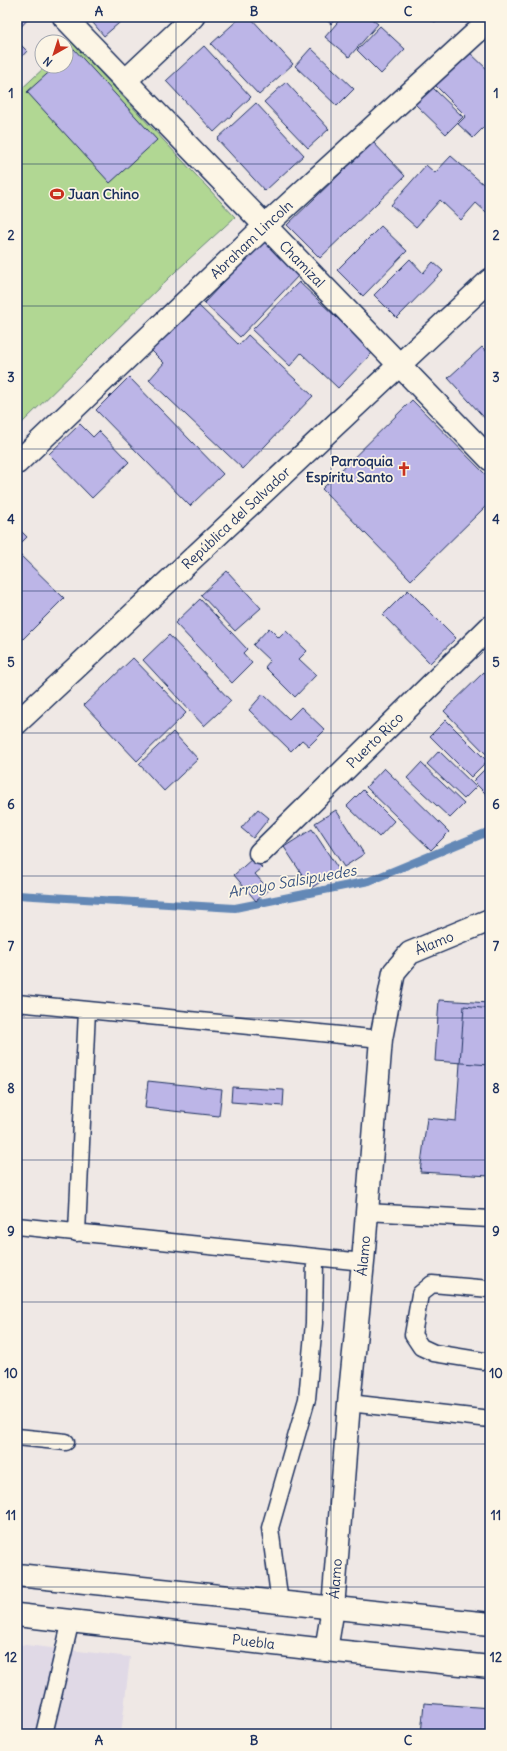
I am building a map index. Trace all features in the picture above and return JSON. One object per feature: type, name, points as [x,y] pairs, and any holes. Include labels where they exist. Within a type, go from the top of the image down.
[{"type":"street","name":"Chamizal","points":[[64,17],[490,459]]},
{"type":"street","points":[[125,81],[193,17]]},
{"type":"street","name":"Abraham Lincoln","points":[[17,463],[265,226],[490,20]]},
{"type":"street","name":"República del Salvador","points":[[17,722],[490,280]]},
{"type":"street","name":"Puerto Rico","points":[[260,852],[490,627]]},
{"type":"street","name":"Álamo","points":[[326,1650],[333,1608],[349,1403],[363,1262],[381,1039],[394,972],[410,953],[490,920]]},
{"type":"street","points":[[17,1575],[490,1624]]},
{"type":"street","name":"Puebla","points":[[17,1616],[71,1620],[326,1650],[490,1667]]},
{"type":"lane","points":[[17,1004],[381,1039]]},
{"type":"lane","points":[[78,1232],[87,1010]]},
{"type":"lane","points":[[367,1212],[490,1219]]},
{"type":"lane","points":[[17,1226],[363,1262]]},
{"type":"lane","points":[[280,1603],[270,1528],[307,1399],[314,1323],[315,1257]]},
{"type":"lane","points":[[490,1289],[432,1284],[420,1294],[412,1335],[421,1347],[434,1353],[490,1362]]},
{"type":"lane","points":[[349,1403],[490,1419]]},
{"type":"lane","points":[[17,1437],[66,1442]]},
{"type":"lane","points":[[44,1734],[71,1620]]},
{"type":"shaded area","points":[[17,1644],[130,1657],[121,1734],[17,1734]]},
{"type":"green space","points":[[74,44],[235,217],[175,272],[17,428],[17,93],[37,74],[74,74]]},
{"type":"building","points":[[17,17],[30,17],[17,31]]},
{"type":"building","points":[[88,17],[126,17],[104,36]]},
{"type":"building","points":[[241,17],[250,17],[293,64],[259,95],[211,44]]},
{"type":"building","points":[[323,17],[337,17],[331,24]]},
{"type":"building","points":[[342,17],[369,17],[378,24],[349,57],[325,37]]},
{"type":"building","points":[[429,17],[440,17],[435,22]]},
{"type":"building","points":[[380,26],[405,49],[381,74],[357,50]]},
{"type":"building","points":[[17,41],[27,51],[17,62]]},
{"type":"building","points":[[204,46],[251,97],[214,132],[166,81]]},
{"type":"building","points":[[311,48],[354,89],[337,106],[295,66]]},
{"type":"building","points":[[74,49],[157,140],[110,183],[27,92],[47,74],[74,74]]},
{"type":"building","points":[[466,49],[490,72],[490,121],[473,138],[458,124],[466,116],[433,83]]},
{"type":"building","points":[[286,82],[329,129],[308,148],[264,102]]},
{"type":"building","points":[[432,87],[463,117],[446,134],[415,104]]},
{"type":"building","points":[[256,103],[304,155],[265,191],[217,139]]},
{"type":"building","points":[[373,142],[405,176],[320,258],[287,225]]},
{"type":"building","points":[[451,156],[490,190],[490,208],[486,212],[476,203],[461,220],[440,200],[416,227],[391,205],[426,165],[435,173]]},
{"type":"building","points":[[490,176],[490,188],[484,183]]},
{"type":"building","points":[[381,226],[407,251],[363,296],[337,270]]},
{"type":"building","points":[[263,240],[299,275],[240,337],[204,303]]},
{"type":"building","points":[[410,259],[423,273],[433,262],[443,271],[397,318],[374,295]]},
{"type":"building","points":[[299,282],[373,352],[338,388],[301,353],[290,366],[252,330]]},
{"type":"building","points":[[194,301],[239,345],[248,335],[313,396],[243,469],[149,380],[164,363],[149,348]]},
{"type":"building","points":[[482,347],[490,355],[490,424],[448,378]]},
{"type":"building","points":[[129,377],[223,474],[190,506],[96,410]]},
{"type":"building","points":[[412,400],[490,479],[490,502],[411,580],[322,489]]},
{"type":"building","points":[[80,424],[93,437],[99,431],[129,462],[92,498],[49,454]]},
{"type":"building","points":[[17,527],[27,537],[17,547]]},
{"type":"building","points":[[18,553],[64,598],[17,645],[17,554]]},
{"type":"building","points":[[227,571],[261,608],[235,631],[201,595]]},
{"type":"building","points":[[408,590],[456,638],[430,663],[383,615]]},
{"type":"building","points":[[200,599],[247,649],[243,653],[252,663],[232,683],[175,623]]},
{"type":"building","points":[[269,628],[279,638],[286,631],[307,651],[299,659],[316,675],[295,697],[265,667],[270,661],[253,645]]},
{"type":"building","points":[[169,635],[231,701],[204,726],[143,660]]},
{"type":"building","points":[[133,658],[186,713],[137,761],[84,705]]},
{"type":"building","points":[[484,672],[490,678],[490,758],[444,711]]},
{"type":"building","points":[[263,694],[289,719],[301,707],[325,730],[309,746],[302,740],[291,751],[249,710]]},
{"type":"building","points":[[446,720],[487,761],[471,777],[430,736]]},
{"type":"building","points":[[173,732],[198,759],[164,791],[139,764]]},
{"type":"building","points":[[439,751],[476,787],[464,799],[427,764]]},
{"type":"building","points":[[421,763],[464,804],[450,818],[407,778]]},
{"type":"building","points":[[490,764],[490,798],[473,781]]},
{"type":"building","points":[[384,768],[449,832],[431,850],[366,787]]},
{"type":"building","points":[[363,790],[394,821],[379,837],[347,806]]},
{"type":"building","points":[[258,809],[269,818],[253,838],[241,828]]},
{"type":"building","points":[[336,810],[364,854],[344,867],[315,823]]},
{"type":"building","points":[[312,829],[339,870],[311,888],[284,847]]},
{"type":"building","points":[[253,858],[262,868],[255,874],[269,890],[256,901],[234,875]]},
{"type":"building","points":[[439,1000],[490,1003],[490,1065],[435,1061]]},
{"type":"building","points":[[464,1006],[490,1009],[490,1176],[420,1172],[427,1118],[456,1121]]},
{"type":"building","points":[[148,1081],[222,1089],[219,1116],[145,1108]]},
{"type":"building","points":[[232,1087],[284,1090],[283,1106],[231,1102]]},
{"type":"building","points":[[424,1703],[490,1708],[490,1734],[421,1734]]},
{"type":"waterway","name":"Arroyo Salsipuedes","points":[[17,895],[235,908],[369,881],[490,831]]},
{"type":"place","name":"Juan Chino","points":[[57,194]]},
{"type":"place","name":"Parroquia Espíritu Santo","points":[[404,469]]}]
